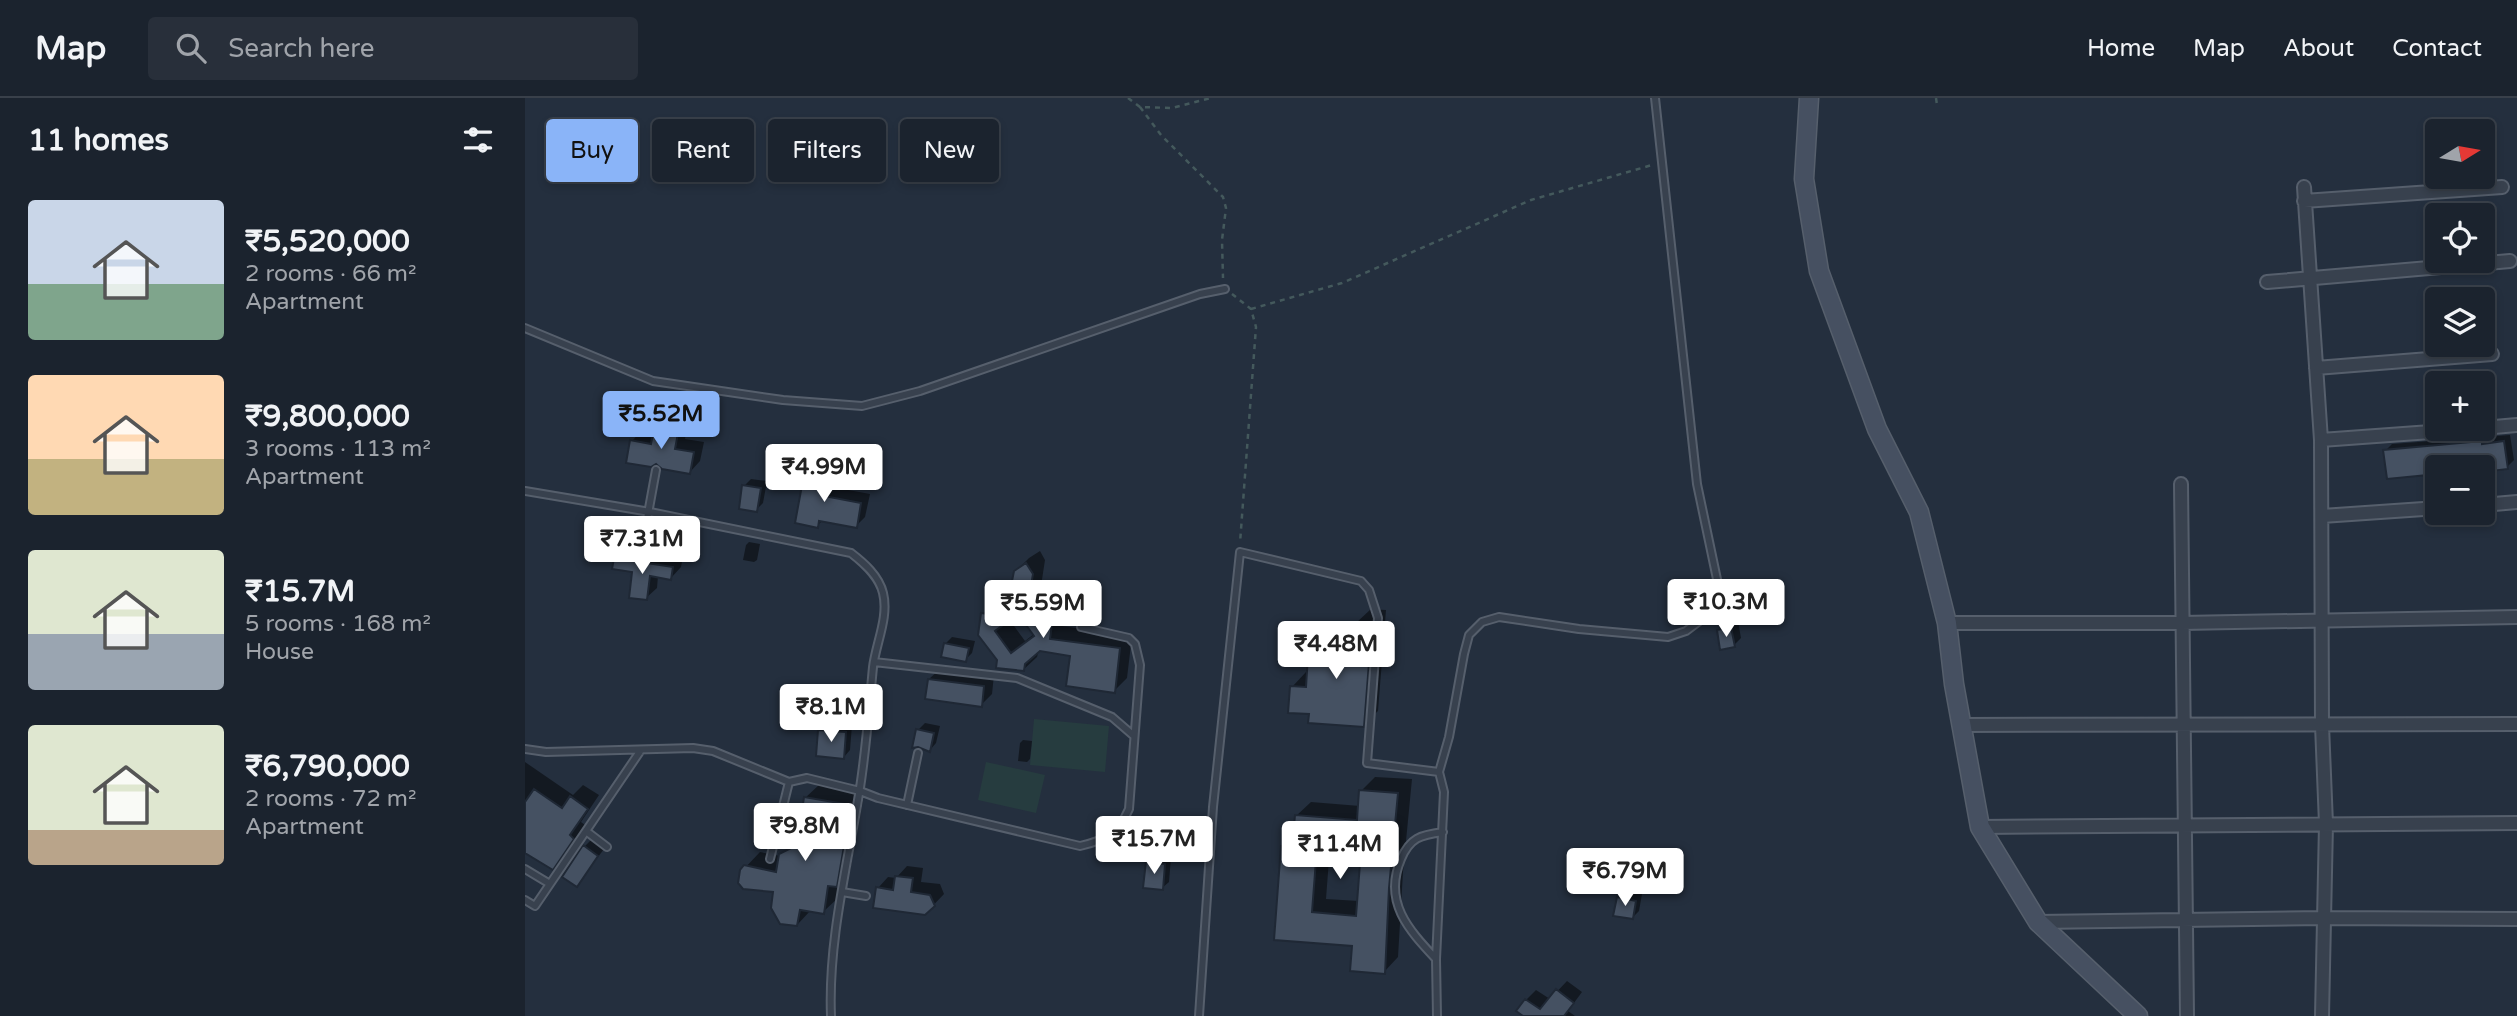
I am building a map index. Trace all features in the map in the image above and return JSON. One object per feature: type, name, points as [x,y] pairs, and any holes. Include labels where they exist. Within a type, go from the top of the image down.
[{"type":"main road","points":[[1809,98],[1804,179],[1819,271],[1877,429],[1919,512],[1947,623],[1954,684],[1980,827],[2038,922],[2138,1016]]},
{"type":"street","points":[[2304,187],[2321,440],[2322,725],[2326,824],[2322,1016]]},
{"type":"street","points":[[2304,201],[2502,187]]},
{"type":"street","points":[[2267,282],[2509,261]]},
{"type":"street","points":[[2316,368],[2454,357]]},
{"type":"street","points":[[2495,427],[2517,425]]},
{"type":"street","points":[[2321,440],[2425,432]]},
{"type":"street","points":[[2181,484],[2187,1016]]},
{"type":"street","points":[[2495,504],[2517,502]]},
{"type":"street","points":[[2322,516],[2425,509]]},
{"type":"street","points":[[1947,623],[2182,623],[2517,617]]},
{"type":"street","points":[[1962,725],[2517,724]]},
{"type":"street","points":[[1980,827],[2517,823]]},
{"type":"street","points":[[2038,922],[2324,918],[2517,919]]},
{"type":"lane","points":[[1437,1016],[1436,959],[1444,792],[1439,772],[1449,737],[1469,635],[1482,622],[1499,617],[1668,638],[1699,624],[1710,613],[1717,598],[1718,584],[1697,484],[1655,98]]},
{"type":"lane","points":[[525,328],[653,381],[783,400],[862,406],[920,391],[1142,313],[1200,294],[1225,289]]},
{"type":"lane","points":[[641,552],[656,471]]},
{"type":"lane","points":[[525,491],[650,512],[851,553],[864,562],[883,592],[885,608],[874,662],[860,791],[842,892],[830,986],[831,1016]]},
{"type":"lane","points":[[1199,1016],[1213,807],[1240,552],[1361,580],[1369,590],[1378,618],[1367,763],[1439,772]]},
{"type":"lane","points":[[525,749],[546,752],[693,748],[713,751],[789,782],[807,778],[878,798],[1080,846],[1096,842],[1122,825],[1129,809],[1140,665],[1135,644],[1129,638],[1081,627]]},
{"type":"lane","points":[[874,662],[1017,678],[1112,717],[1134,736]]},
{"type":"lane","points":[[525,900],[535,906],[641,750]]},
{"type":"lane","points":[[907,805],[918,753]]},
{"type":"lane","points":[[770,859],[789,782]]},
{"type":"lane","points":[[586,831],[607,847]]},
{"type":"lane","points":[[1436,959],[1415,937],[1394,897],[1396,872],[1407,845],[1425,834],[1443,832]]},
{"type":"lane","points":[[525,869],[550,884]]},
{"type":"lane","points":[[842,892],[866,896]]},
{"type":"path","points":[[1128,98],[1140,107],[1161,135],[1223,197],[1226,208],[1222,240],[1225,289],[1251,309],[1256,327],[1240,552]]},
{"type":"path","points":[[1140,107],[1172,108],[1211,98]]},
{"type":"path","points":[[1937,98],[1937,105]]},
{"type":"path","points":[[1251,309],[1342,283],[1531,201],[1662,162]]},
{"type":"green space","points":[[1034,719],[1109,726],[1105,772],[1030,765]]},
{"type":"green space","points":[[986,762],[1045,775],[1036,813],[978,800]]},
{"type":"building","points":[[655,423],[679,428],[675,449],[694,452],[690,474],[662,469],[656,464],[651,467],[626,463],[630,440],[651,444]]},
{"type":"building","points":[[2504,441],[2508,469],[2495,471],[2495,455],[2425,455],[2425,475],[2387,479],[2383,450]]},
{"type":"building","points":[[805,469],[828,473],[824,496],[861,503],[857,528],[819,521],[818,528],[795,523]]},
{"type":"building","points":[[742,485],[761,488],[757,512],[739,509]]},
{"type":"building","points":[[614,558],[673,567],[671,580],[650,576],[647,600],[629,598],[632,572],[612,569]]},
{"type":"building","points":[[1026,563],[1033,574],[1029,598],[1035,599],[1033,608],[1043,622],[1052,624],[1050,639],[1120,648],[1115,693],[1066,686],[1070,656],[1040,651],[1025,664],[1024,671],[996,668],[997,660],[978,635],[981,613],[988,614],[1004,602],[1005,596],[1009,596],[1014,571]],"holes":[[[1018,614],[1034,636],[1011,653],[995,631]]]},
{"type":"building","points":[[1354,622],[1372,624],[1364,727],[1308,723],[1309,714],[1288,713],[1290,686],[1306,687],[1309,639],[1353,642]]},
{"type":"building","points":[[1731,627],[1735,647],[1720,650],[1717,630]]},
{"type":"building","points":[[944,643],[969,648],[966,662],[941,657]]},
{"type":"building","points":[[928,679],[984,686],[982,707],[925,699]]},
{"type":"building","points":[[916,729],[934,733],[930,752],[918,747],[912,748]]},
{"type":"building","points":[[818,730],[846,732],[844,759],[816,756]]},
{"type":"building","points":[[534,789],[562,808],[570,796],[588,809],[570,835],[574,839],[553,870],[525,853],[525,802]]},
{"type":"building","points":[[1359,790],[1398,793],[1389,888],[1385,974],[1350,971],[1352,946],[1274,940],[1281,846],[1292,847],[1295,815],[1357,820]],"holes":[[[1317,847],[1361,850],[1356,916],[1312,912]]]},
{"type":"building","points":[[804,797],[851,805],[837,887],[828,886],[824,914],[800,910],[797,926],[780,924],[771,908],[773,892],[743,889],[738,883],[740,870],[744,865],[776,872],[779,854],[797,845]]},
{"type":"building","points":[[583,845],[598,856],[577,887],[562,877]]},
{"type":"building","points":[[1146,861],[1165,864],[1163,890],[1143,888]]},
{"type":"building","points":[[895,876],[913,878],[911,892],[930,895],[935,906],[925,915],[873,908],[876,887],[893,890]]},
{"type":"building","points":[[1617,897],[1636,901],[1633,919],[1613,916]]},
{"type":"building","points":[[1556,989],[1574,1003],[1564,1016],[1523,1016],[1516,1011],[1525,999],[1540,1009]]}]
